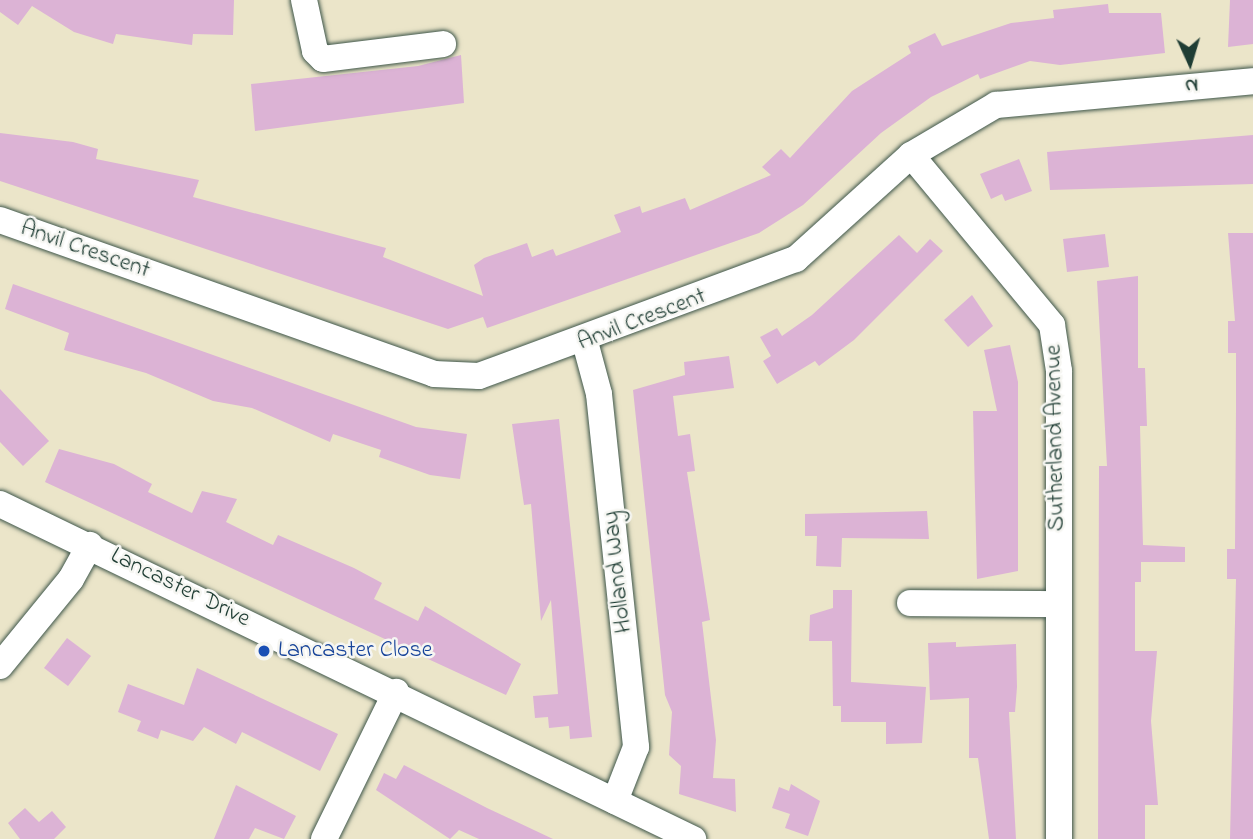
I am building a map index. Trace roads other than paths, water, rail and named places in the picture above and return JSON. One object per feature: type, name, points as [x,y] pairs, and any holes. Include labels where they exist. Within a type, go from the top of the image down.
[{"type":"street","points":[[304,0],[315,51],[323,59],[443,44]]},
{"type":"street","name":"Anvil Crescent","points":[[0,220],[434,374],[479,376],[585,342],[796,260],[911,155],[960,121],[1018,99],[1253,81]]},
{"type":"street","name":"Sutherland Avenue","points":[[911,155],[1052,325],[1059,371],[1059,839]]},
{"type":"street","name":"Holland Way","points":[[585,342],[600,394],[636,747],[615,801]]},
{"type":"street","name":"Lancaster Drive","points":[[0,504],[396,692],[693,839]]},
{"type":"street","points":[[0,666],[71,579],[90,545]]},
{"type":"street","points":[[910,603],[1059,604]]},
{"type":"street","points":[[324,839],[396,692]]},
{"type":"place","name":"Lancaster Close","points":[[264,651]]}]
